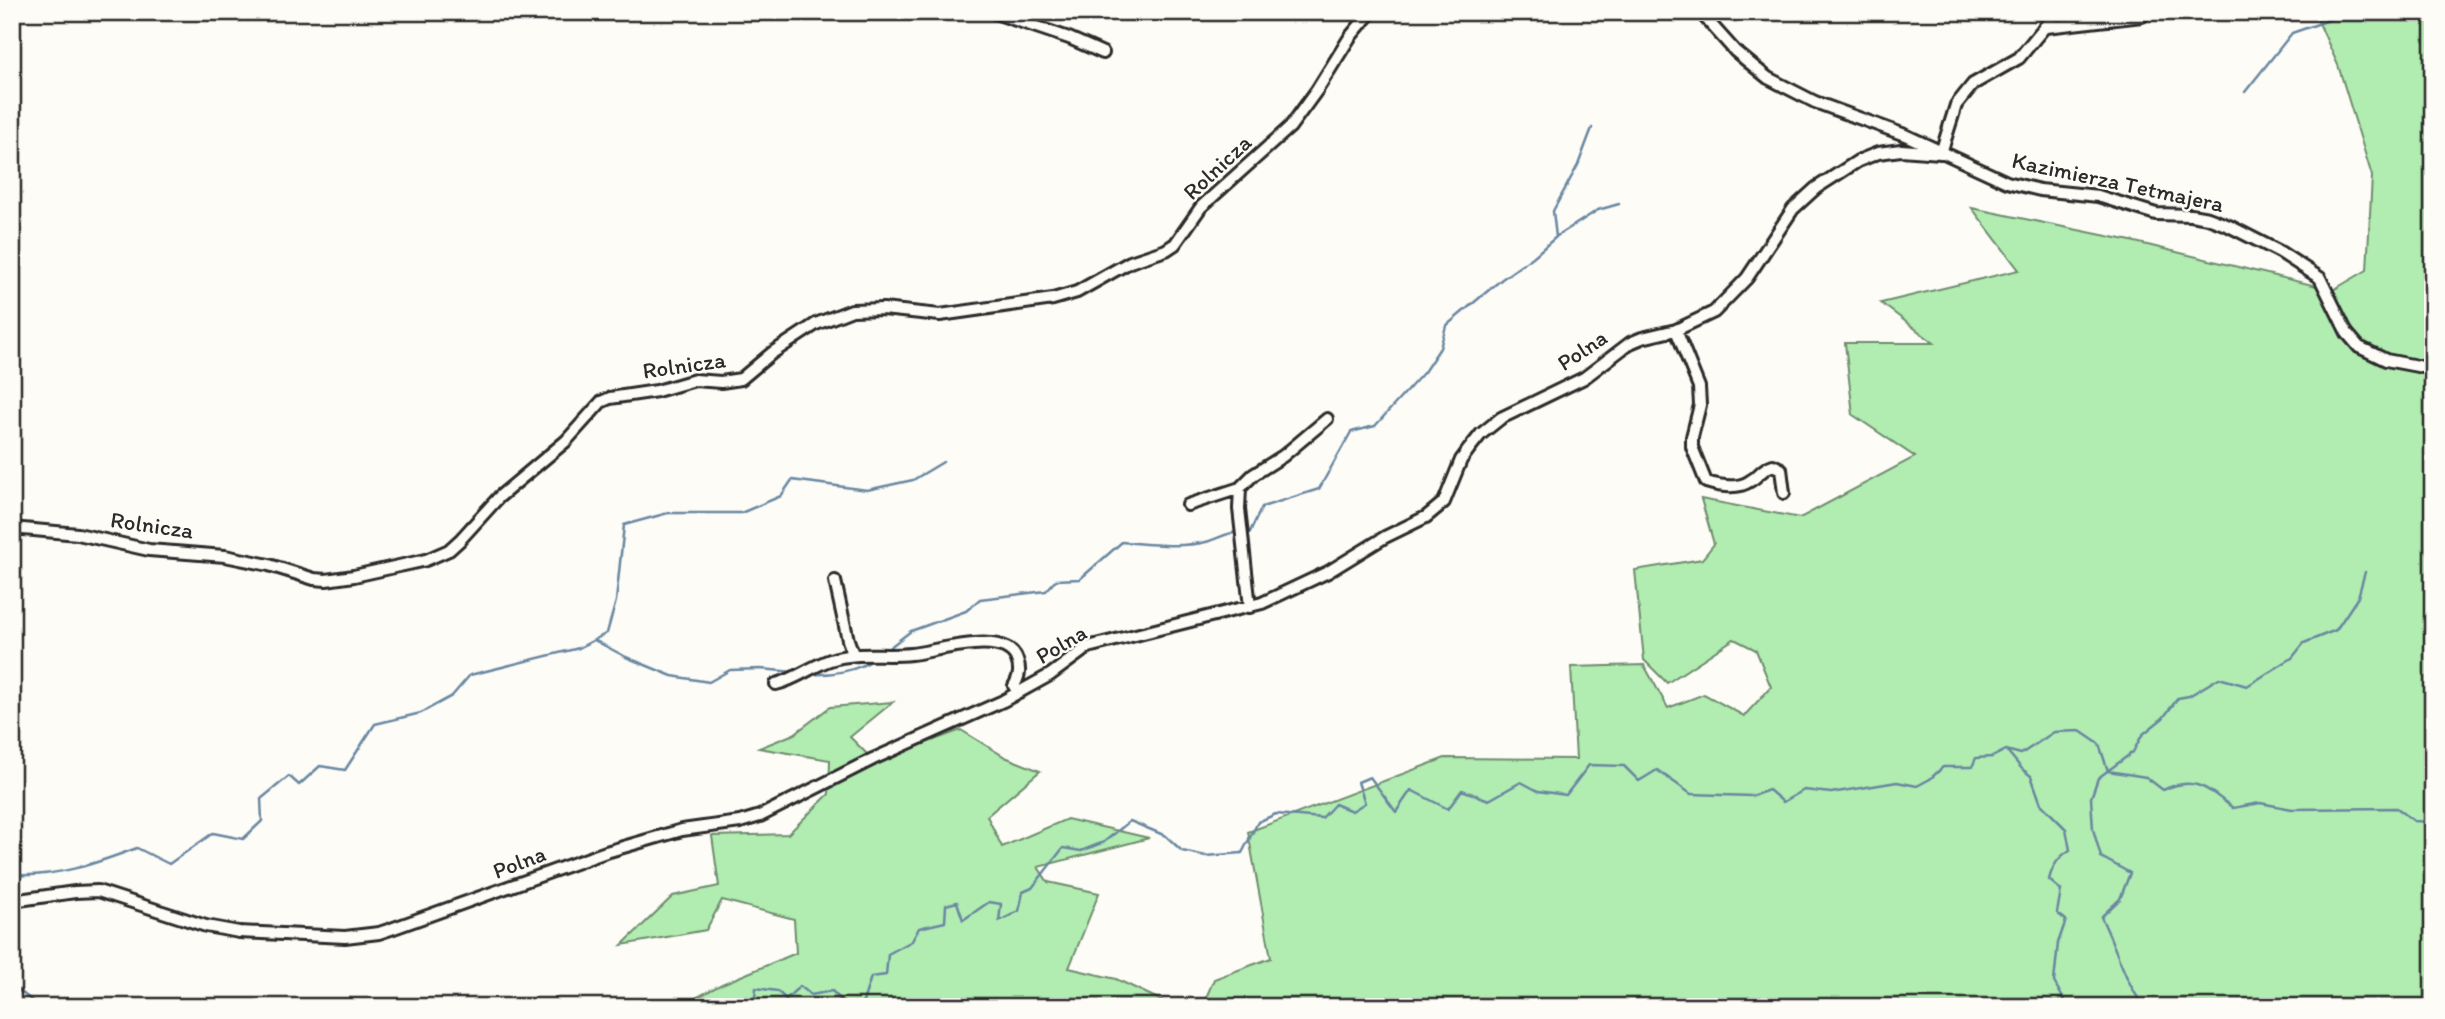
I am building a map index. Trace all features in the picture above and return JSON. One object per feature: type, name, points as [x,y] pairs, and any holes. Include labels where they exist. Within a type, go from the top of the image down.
[{"type":"street","points":[[992,12],[1069,38],[1103,53]]},
{"type":"street","name":"Rolnicza","points":[[12,528],[59,531],[157,551],[225,556],[326,580],[426,560],[449,550],[499,497],[566,441],[601,402],[610,398],[657,391],[695,380],[721,382],[741,379],[772,353],[816,324],[852,310],[883,309],[940,316],[1053,299],[1077,292],[1130,262],[1166,250],[1175,244],[1201,207],[1290,127],[1350,37],[1371,12]]},
{"type":"street","name":"Kazimierza Tetmajera","points":[[1700,12],[1735,51],[1768,78],[1815,102],[1905,135],[2018,186],[2098,196],[2155,215],[2191,215],[2229,226],[2280,252],[2320,278],[2325,283],[2347,333],[2359,346],[2386,360],[2433,369]]},
{"type":"street","points":[[1941,153],[1956,105],[1973,85],[2019,58],[2057,12]]},
{"type":"street","points":[[2046,27],[2142,16]]},
{"type":"street","name":"Polna","points":[[12,901],[98,891],[206,926],[239,932],[336,937],[379,933],[616,849],[682,830],[740,822],[760,816],[873,758],[1019,693],[1051,676],[1088,647],[1250,607],[1328,572],[1385,537],[1426,517],[1444,502],[1461,460],[1481,434],[1501,418],[1584,378],[1630,343],[1676,330],[1704,318],[1730,298],[1747,278],[1793,209],[1833,176],[1858,160],[1878,153],[1901,150],[1941,153]]},
{"type":"street","points":[[1676,330],[1699,387],[1700,405],[1692,447],[1706,482],[1734,486],[1750,481],[1761,469],[1773,465],[1781,469],[1784,493]]},
{"type":"street","points":[[1188,505],[1240,488],[1253,475],[1283,456],[1327,419]]},
{"type":"street","points":[[1240,488],[1239,509],[1250,607]]},
{"type":"street","points":[[835,581],[853,654]]},
{"type":"street","name":"Polna","points":[[776,684],[829,660],[853,654],[889,656],[955,646],[997,644],[1015,654],[1019,663],[1019,676],[1014,686],[1019,693]]},
{"type":"green space","points":[[2314,12],[2433,12],[2433,1007],[1202,1007],[1214,979],[1271,958],[1248,832],[1445,758],[1576,759],[1571,667],[1644,665],[1668,708],[1704,694],[1744,716],[1771,687],[1756,650],[1734,639],[1667,683],[1644,660],[1635,570],[1702,559],[1714,544],[1701,499],[1800,518],[1915,457],[1853,415],[1845,343],[1934,343],[1881,303],[2019,270],[1972,208],[2131,241],[2333,290],[2367,270],[2372,176],[2338,65]]},
{"type":"green space","points":[[893,702],[850,737],[875,762],[961,730],[1005,757],[1040,771],[987,816],[1002,847],[1067,819],[1149,838],[1038,867],[1048,882],[1099,893],[1069,968],[1116,979],[1175,1007],[679,1007],[722,984],[796,953],[794,919],[722,900],[706,930],[622,945],[673,896],[719,886],[712,836],[788,834],[829,794],[830,760],[759,748],[794,734],[830,707]]},
{"type":"waterway","points":[[2245,92],[2292,33],[2352,12]]},
{"type":"waterway","points":[[1245,532],[1250,532],[1262,507],[1319,489],[1351,432],[1375,426],[1424,372],[1440,348],[1446,326],[1556,237],[1553,211],[1578,165],[1592,128]]},
{"type":"waterway","points":[[1557,236],[1598,210],[1619,204]]},
{"type":"waterway","points":[[12,873],[47,874],[92,864],[137,848],[169,864],[213,833],[243,839],[262,821],[261,799],[289,776],[299,785],[320,766],[345,770],[375,724],[421,713],[452,696],[470,675],[579,648],[607,633],[616,601],[624,525],[668,513],[741,513],[781,496],[792,480],[867,490],[913,480],[943,462]]},
{"type":"waterway","points":[[885,651],[911,631],[966,611],[980,599],[1046,591],[1056,580],[1080,579],[1122,542],[1186,545],[1238,532]]},
{"type":"waterway","points":[[2144,1007],[2126,975],[2101,917],[2120,899],[2130,873],[2101,857],[2093,829],[2091,798],[2098,778],[2133,752],[2142,735],[2163,718],[2178,698],[2189,696],[2219,678],[2247,686],[2292,658],[2304,643],[2336,630],[2358,597],[2365,572]]},
{"type":"waterway","points":[[594,640],[672,676],[709,682],[730,670],[794,672]]},
{"type":"waterway","points":[[811,674],[844,671],[860,667],[874,659]]},
{"type":"waterway","points":[[754,1007],[756,988],[777,991],[786,999],[800,986],[811,995],[832,991],[848,1007],[862,1005],[871,977],[886,975],[888,954],[912,941],[919,928],[945,922],[946,905],[957,902],[963,920],[989,902],[1001,904],[999,921],[1019,911],[1023,892],[1032,888],[1063,848],[1081,851],[1104,842],[1130,821],[1166,836],[1182,851],[1206,856],[1242,853],[1258,822],[1276,814],[1322,818],[1335,804],[1352,811],[1365,803],[1358,782],[1370,777],[1396,812],[1411,790],[1448,809],[1462,790],[1489,800],[1521,782],[1538,791],[1566,795],[1589,765],[1624,766],[1639,781],[1657,770],[1691,794],[1752,796],[1769,790],[1783,802],[1804,790],[1831,793],[1897,782],[1917,786],[1943,767],[1972,767],[1976,758],[1992,757],[2006,750],[2021,754],[2054,732],[2080,731],[2099,744],[2108,771],[2146,777],[2163,790],[2184,784],[2201,786],[2233,808],[2260,803],[2292,809],[2397,808],[2414,821],[2433,822]]},
{"type":"waterway","points":[[2008,752],[2031,776],[2041,804],[2066,829],[2070,850],[2056,862],[2049,880],[2061,890],[2057,913],[2066,920],[2058,943],[2054,982],[2068,1007]]},
{"type":"waterway","points":[[12,985],[40,1007]]},
{"type":"waterway","points":[[2168,1007],[2176,1004],[2185,1007]]}]
